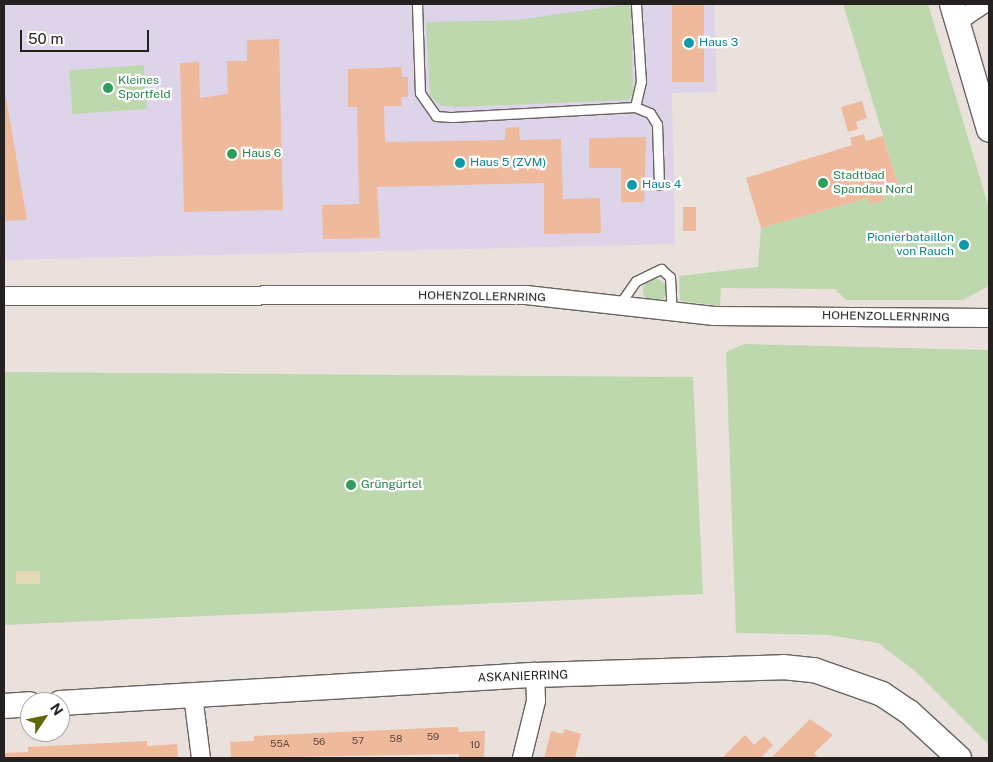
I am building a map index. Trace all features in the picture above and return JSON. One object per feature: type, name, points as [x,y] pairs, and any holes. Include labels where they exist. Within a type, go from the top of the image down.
[{"type":"main road","points":[[954,13],[989,130]]},
{"type":"main road","name":"ASKANIERRING","points":[[70,702],[535,675],[730,668],[814,670],[859,684],[896,702],[960,758]]},
{"type":"main road","points":[[4,706],[20,705]]},
{"type":"street","points":[[954,13],[984,4]]},
{"type":"street","name":"HOHENZOLLERNRING","points":[[4,296],[526,295],[672,311],[989,318]]},
{"type":"street","points":[[522,758],[536,701],[535,675]]},
{"type":"street","points":[[193,695],[201,758]]},
{"type":"lane","points":[[417,4],[420,93],[436,116],[635,107],[650,114],[657,124],[659,185]]},
{"type":"lane","points":[[635,107],[641,82],[636,4]]},
{"type":"lane","points":[[619,305],[636,281],[662,269],[670,277],[672,311]]},
{"type":"shaded area","points":[[4,4],[714,4],[717,92],[672,93],[675,244],[4,260]]},
{"type":"green space","points":[[631,4],[633,93],[629,100],[457,107],[441,106],[430,96],[426,22],[516,20]]},
{"type":"green space","points":[[843,4],[928,4],[989,208],[989,286],[963,300],[846,300],[835,289],[721,288],[720,306],[680,301],[679,276],[758,267],[761,228],[868,198],[871,204],[883,201],[882,193],[899,188]]},
{"type":"green space","name":"Kleines Sportfeld","points":[[144,65],[147,109],[72,114],[69,70]]},
{"type":"green space","points":[[655,279],[663,283],[667,291],[663,299],[655,303],[647,299],[643,291],[647,283]]},
{"type":"green space","points":[[744,344],[989,350],[989,745],[915,671],[878,643],[828,635],[736,633],[726,352]]},
{"type":"green space","name":"Grüngürtel","points":[[4,372],[693,377],[703,594],[4,625]]},
{"type":"sand","points":[[16,571],[40,571],[40,584],[16,584]]},
{"type":"building","name":"Haus 3","points":[[672,4],[704,4],[704,82],[672,82]]},
{"type":"building","name":"Haus 6","points":[[279,39],[283,210],[184,212],[180,63],[199,62],[200,98],[228,94],[227,61],[247,61],[247,40]]},
{"type":"building","name":"Haus 5 (ZVM)","points":[[401,67],[402,77],[408,77],[408,97],[401,97],[402,106],[384,106],[385,142],[505,140],[505,128],[519,127],[520,140],[561,139],[563,199],[600,198],[601,233],[544,234],[544,183],[377,187],[380,238],[323,239],[322,205],[359,204],[357,107],[348,107],[348,69]]},
{"type":"building","points":[[5,92],[27,220],[4,221]]},
{"type":"building","points":[[862,101],[867,118],[856,122],[858,129],[848,132],[841,107]]},
{"type":"building","name":"Stadtbad Spandau Nord","points":[[864,134],[866,141],[883,136],[899,188],[882,193],[884,201],[870,204],[868,198],[761,228],[746,178],[852,145],[850,138]]},
{"type":"building","name":"Haus 4","points":[[646,137],[644,202],[621,202],[621,168],[589,168],[589,138]]},
{"type":"building","points":[[683,207],[696,207],[696,231],[683,231]]},
{"type":"building","points":[[810,719],[833,735],[814,753],[819,758],[771,758]]},
{"type":"building","points":[[458,727],[459,732],[485,731],[484,758],[459,758],[459,754],[231,758],[230,742],[254,741],[254,736]]},
{"type":"building","points":[[564,729],[581,734],[575,758],[544,758],[551,731],[563,734]]},
{"type":"building","points":[[745,735],[754,745],[764,736],[773,745],[761,758],[722,758]]},
{"type":"building","points":[[147,741],[147,746],[177,744],[178,758],[4,758],[4,753],[28,752],[28,747]]},
{"type":"place","name":"Haus 3","points":[[689,43]]},
{"type":"place","name":"Kleines Sportfeld","points":[[108,88]]},
{"type":"place","name":"Haus 6","points":[[232,154]]},
{"type":"place","name":"Haus 5 (ZVM)","points":[[460,163]]},
{"type":"place","name":"Stadtbad Spandau Nord","points":[[823,183]]},
{"type":"place","name":"Haus 4","points":[[632,185]]},
{"type":"place","name":"Pionierbataillon von Rauch","points":[[964,245]]},
{"type":"place","name":"Grüngürtel","points":[[351,485]]}]
